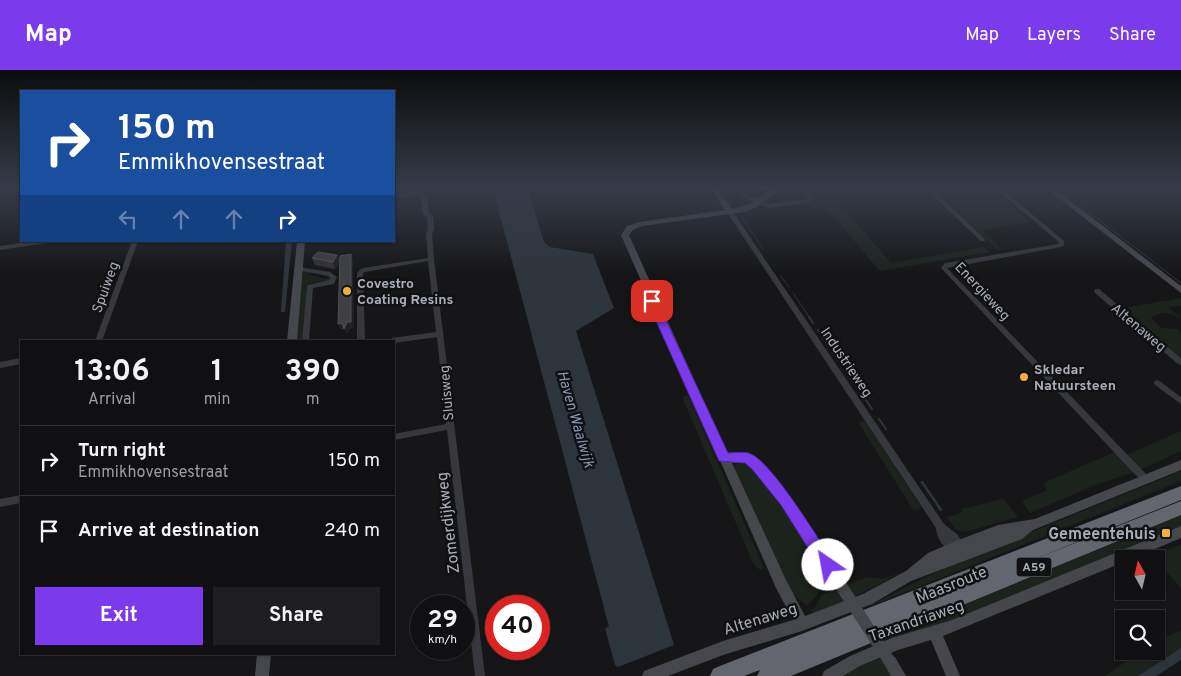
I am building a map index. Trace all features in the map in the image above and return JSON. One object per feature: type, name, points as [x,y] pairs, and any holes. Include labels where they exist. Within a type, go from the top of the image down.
[{"type":"highway","name":"Maasroute","points":[[720,676],[1181,493]]},
{"type":"highway","name":"Maasroute","points":[[767,676],[1181,508]]},
{"type":"street","name":"Sluisweg","points":[[395,436],[450,426],[429,234],[431,229],[430,217]]},
{"type":"street","points":[[690,217],[640,224],[626,231],[625,239],[781,584],[802,624]]},
{"type":"street","name":"Industrieweg","points":[[734,217],[941,527],[941,534],[958,550]]},
{"type":"street","points":[[959,217],[983,240]]},
{"type":"street","name":"Energieweg","points":[[1033,217],[1062,242],[1061,245],[946,265],[944,268],[1146,480]]},
{"type":"street","points":[[1087,217],[1181,290]]},
{"type":"street","points":[[0,248],[41,242]]},
{"type":"street","name":"Spuiweg","points":[[98,340],[135,242]]},
{"type":"street","points":[[292,340],[301,242]]},
{"type":"street","points":[[361,340],[360,274],[363,270],[432,259]]},
{"type":"street","points":[[298,269],[330,274],[334,277],[332,282],[310,287],[306,340]]},
{"type":"street","name":"Altenaweg","points":[[1097,291],[1181,362]]},
{"type":"street","points":[[395,341],[440,334]]},
{"type":"street","points":[[0,365],[20,362]]},
{"type":"street","points":[[1158,383],[1181,401]]},
{"type":"street","name":"Zomerdijkweg","points":[[450,426],[480,676]]},
{"type":"street","points":[[724,458],[748,458],[767,476],[786,501],[899,676]]},
{"type":"street","name":"Altenaweg","points":[[649,676],[723,648],[802,624],[867,599],[958,550],[1018,535],[1028,527],[1181,464]]},
{"type":"street","points":[[0,503],[20,499]]},
{"type":"street","name":"Taxandriaweg","points":[[831,676],[856,661],[897,643],[978,617],[1181,532]]},
{"type":"street","points":[[934,632],[953,676]]},
{"type":"street","points":[[262,676],[264,655]]},
{"type":"shaded area","points":[[834,217],[851,217],[891,263],[983,247],[990,252],[880,271]]},
{"type":"shaded area","points":[[963,217],[1025,217],[1030,222],[982,230],[1002,249],[998,250]]},
{"type":"shaded area","points":[[306,271],[311,272],[310,275],[326,279],[329,276],[331,280],[308,284],[304,340],[296,340],[302,274]]},
{"type":"shaded area","points":[[1181,298],[1181,306],[1168,307],[1181,318],[1166,313],[1151,318],[1162,328],[1177,329],[1181,333],[1181,358],[1124,308]]},
{"type":"shaded area","points":[[688,395],[763,566],[761,570],[753,563],[683,399]]},
{"type":"shaded area","points":[[865,421],[922,508],[914,511],[858,422]]},
{"type":"shaded area","points":[[1181,431],[1181,451],[1140,470],[1126,455]]},
{"type":"shaded area","points":[[1115,452],[1134,472],[1095,485],[1030,513],[1022,501],[1047,490],[1043,483]]},
{"type":"shaded area","points":[[739,462],[750,467],[777,496],[805,535],[836,584],[821,590],[807,606],[787,589],[734,472],[735,466]]},
{"type":"shaded area","points":[[1181,471],[1181,481],[859,611],[946,567]]},
{"type":"shaded area","points":[[1003,499],[1018,517],[965,532],[957,530],[946,517],[961,513],[962,509]]},
{"type":"shaded area","points":[[1181,515],[1181,527],[1126,550],[1115,550],[1115,555],[954,622],[873,649],[870,644]]},
{"type":"shaded area","points":[[1181,544],[1181,588],[1165,570],[1165,552]]},
{"type":"shaded area","points":[[903,572],[851,598],[843,586],[867,577],[883,579]]},
{"type":"shaded area","points":[[836,589],[845,602],[820,613],[811,612],[810,610],[815,608],[822,594]]},
{"type":"shaded area","points":[[1181,630],[1181,648],[1165,658],[1165,638]]},
{"type":"shaded area","points":[[880,658],[894,676],[844,676],[854,669]]},
{"type":"shaded area","points":[[1128,660],[1163,660],[1138,676],[1105,676]]},
{"type":"water","name":"Haven Waalwijk","points":[[500,217],[537,217],[544,242],[550,247],[593,254],[614,308],[576,331],[674,645],[618,667],[615,665],[605,628],[609,627]]},
{"type":"water","points":[[286,242],[292,242],[285,312],[281,312]]},
{"type":"water","points":[[1181,648],[1181,660],[1156,676],[1138,676],[1165,660]]},
{"type":"building","points":[[318,252],[337,255],[333,262],[312,258]]},
{"type":"building","name":"Covestro Coating Resins","points":[[351,254],[351,322],[347,322],[344,329],[342,323],[338,324],[340,256]]},
{"type":"waterway","points":[[1096,217],[1181,283]]},
{"type":"waterway","points":[[742,218],[763,249]]},
{"type":"waterway","points":[[780,275],[789,287]]},
{"type":"waterway","points":[[793,293],[810,318]]},
{"type":"waterway","points":[[809,317],[813,323]]},
{"type":"waterway","points":[[818,330],[827,344]]},
{"type":"waterway","points":[[832,351],[849,375]]},
{"type":"waterway","points":[[855,384],[872,409]]},
{"type":"waterway","points":[[879,419],[886,429]]},
{"type":"waterway","points":[[922,482],[941,510]]},
{"type":"place","name":"Covestro Coating Resins","points":[[347,291]]},
{"type":"place","name":"Skledar Natuursteen","points":[[1024,377]]},
{"type":"place","name":"Gemeentehuis","points":[[1166,533]]},
{"type":"route","points":[[652,301],[724,458],[748,458],[767,476],[786,501],[828,565]]}]
